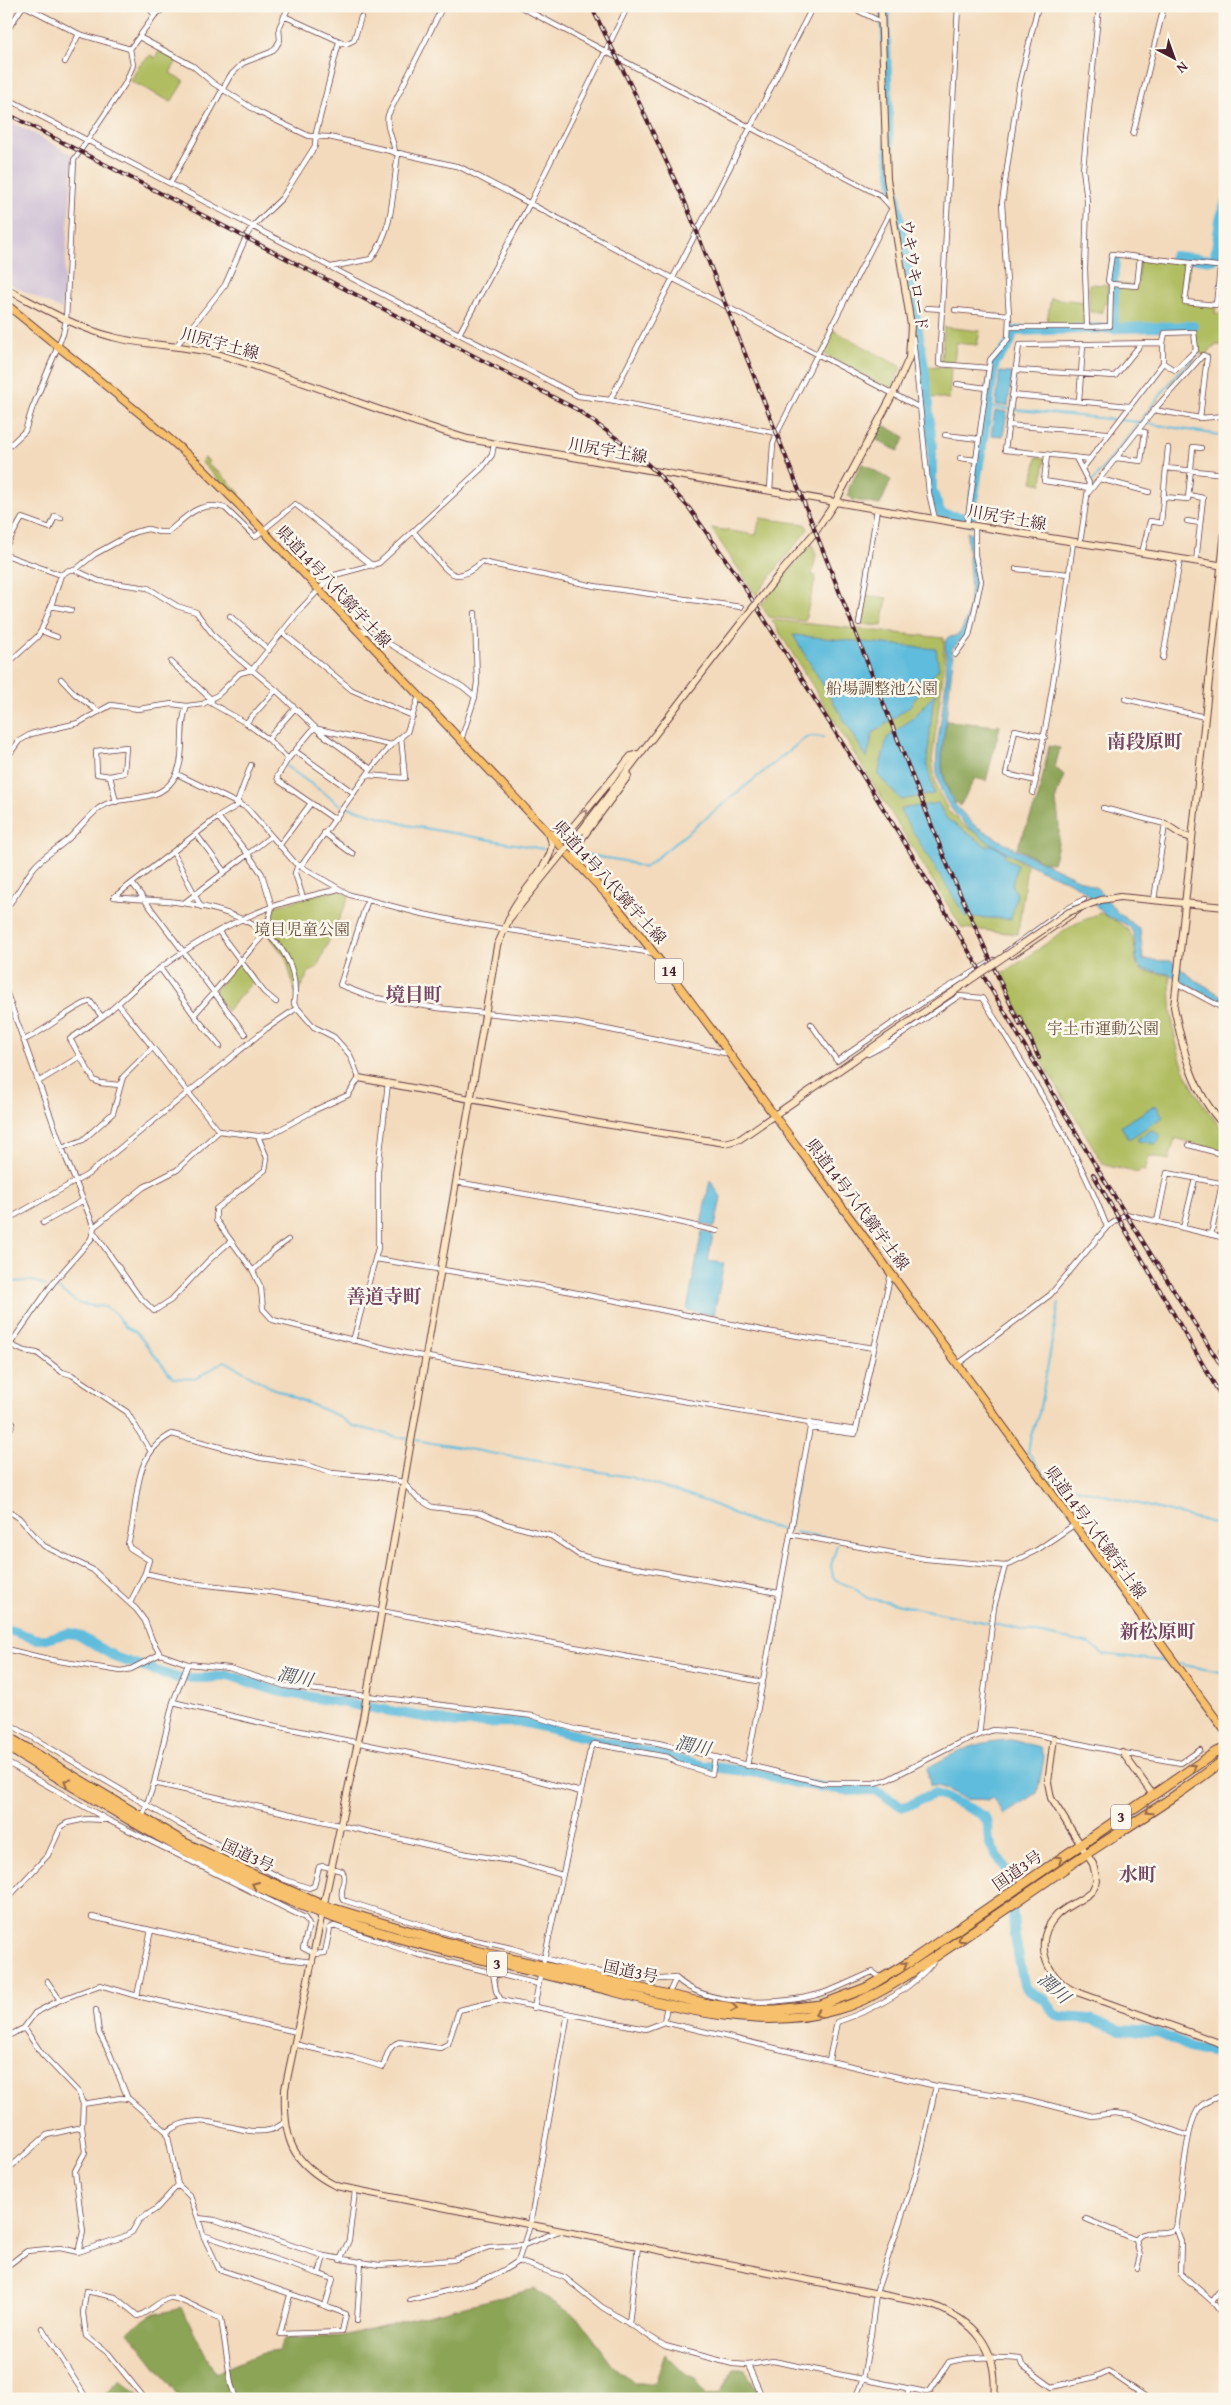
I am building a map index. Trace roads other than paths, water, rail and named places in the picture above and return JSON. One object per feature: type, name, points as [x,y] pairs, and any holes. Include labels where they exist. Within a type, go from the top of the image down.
[{"type":"highway","name":"国道3号","points":[[6,1736],[138,1825]]},
{"type":"highway","name":"国道3号","points":[[6,1746],[138,1825],[223,1870],[324,1910],[438,1949],[542,1966],[668,1998],[747,2010],[776,2010],[821,2004],[866,1988],[998,1901],[1216,1752],[1225,1749]]},
{"type":"highway","name":"国道3号","points":[[668,1998],[699,2011],[760,2020],[812,2015],[839,2009],[870,1997],[1002,1913],[1225,1759]]},
{"type":"main road","name":"県道14号八代鏡宇土線","points":[[6,304],[149,421],[192,459],[264,531],[580,866],[656,953],[774,1116],[892,1272],[1225,1731]]},
{"type":"street","points":[[10,26],[24,6],[34,8],[79,34],[130,49]]},
{"type":"street","points":[[147,6],[155,15]]},
{"type":"street","points":[[6,450],[26,430],[32,409],[58,348],[66,320],[74,160],[131,72],[133,65],[130,49],[155,15],[167,6]]},
{"type":"street","points":[[171,182],[230,76],[244,63],[271,52],[276,47],[280,40],[279,28],[289,6]]},
{"type":"street","points":[[330,268],[370,259],[377,251],[391,219],[396,153],[387,126],[388,115],[443,6]]},
{"type":"street","points":[[519,6],[881,196],[892,208],[777,433],[773,444],[770,490]]},
{"type":"street","points":[[459,334],[530,203],[628,6]]},
{"type":"street","points":[[610,400],[813,6]]},
{"type":"street","points":[[850,6],[881,22]]},
{"type":"street","name":"ウキウキロード","points":[[641,754],[719,651],[816,531],[836,501],[909,358],[911,325],[887,179],[880,6]]},
{"type":"street","points":[[958,6],[939,364],[989,368]]},
{"type":"street","points":[[967,524],[990,360],[1008,339],[1009,314],[1002,203],[1019,85],[1038,6]]},
{"type":"street","points":[[1087,327],[1085,270],[1087,201],[1083,169],[1099,6]]},
{"type":"street","points":[[1133,134],[1164,6]]},
{"type":"street","points":[[284,16],[339,42],[352,43],[361,17]]},
{"type":"street","points":[[65,62],[79,34]]},
{"type":"street","points":[[139,37],[193,66],[258,112],[309,136],[460,167],[819,353],[920,408]]},
{"type":"street","points":[[177,345],[225,285],[252,226],[282,198],[315,146],[339,42]]},
{"type":"street","points":[[6,98],[171,182],[330,268],[578,396],[610,400],[777,433]]},
{"type":"street","points":[[1190,263],[1185,302],[1216,305],[1222,266],[1225,222]]},
{"type":"street","points":[[1009,328],[1110,326],[1111,284],[1108,281],[1112,254],[1222,266]]},
{"type":"street","points":[[1111,284],[1137,286],[1140,258]]},
{"type":"street","name":"川尻宇土線","points":[[7,290],[66,320],[115,338],[177,345],[220,354],[411,421],[494,444],[1223,566]]},
{"type":"street","points":[[927,308],[942,309]]},
{"type":"street","points":[[955,310],[1009,314]]},
{"type":"street","points":[[911,325],[929,492],[935,519]]},
{"type":"street","points":[[1083,468],[1163,363],[1165,333],[1194,332],[1196,350],[1175,370],[1163,363]]},
{"type":"street","points":[[1090,459],[1005,450],[1019,345],[1083,346],[1163,343]]},
{"type":"street","points":[[1016,370],[1115,376],[1142,344]]},
{"type":"street","points":[[1079,401],[1083,346]]},
{"type":"street","points":[[1089,490],[1100,479],[1154,410],[1203,355],[1207,357],[1200,418]]},
{"type":"street","points":[[957,384],[986,388]]},
{"type":"street","points":[[1012,395],[1129,406]]},
{"type":"street","points":[[1154,410],[1200,418],[1225,416]]},
{"type":"street","points":[[1008,425],[1108,433]]},
{"type":"street","points":[[1116,458],[1141,461],[1145,432],[1137,431]]},
{"type":"street","points":[[945,435],[979,439]]},
{"type":"street","points":[[6,759],[24,736],[78,723],[111,705],[138,709],[172,704],[187,706],[210,701],[240,673],[252,670],[318,589],[335,575],[379,563],[414,532],[484,467],[492,455],[494,444]]},
{"type":"street","points":[[1163,497],[1188,500],[1193,447],[1201,448]]},
{"type":"street","points":[[1142,553],[1150,521],[1161,523],[1168,448]]},
{"type":"street","points":[[1047,455],[1044,481],[1089,490]]},
{"type":"street","points":[[960,458],[976,460]]},
{"type":"street","points":[[1033,793],[1045,737],[1062,634],[1069,574],[1089,490],[1083,468],[1076,458]]},
{"type":"street","points":[[1166,468],[1225,474]]},
{"type":"street","points":[[1100,479],[1149,492]]},
{"type":"street","points":[[1189,495],[1203,498],[1196,562]]},
{"type":"street","points":[[75,570],[95,554],[135,532],[148,529],[168,532],[186,515],[200,508],[225,508],[251,536],[255,537],[295,504],[373,566]]},
{"type":"street","points":[[859,623],[877,509]]},
{"type":"street","points":[[6,546],[22,518],[50,528],[55,516],[61,518]]},
{"type":"street","points":[[1187,522],[1200,524]]},
{"type":"street","points":[[955,655],[969,636],[981,581],[975,555],[975,526]]},
{"type":"street","points":[[1225,531],[1223,566],[1174,1007],[1185,1060],[1206,1102],[1225,1126]]},
{"type":"street","points":[[414,532],[439,564],[456,576],[464,575],[482,562],[594,586],[742,607]]},
{"type":"street","points":[[6,555],[61,575]]},
{"type":"street","points":[[1163,658],[1180,560]]},
{"type":"street","points":[[1016,569],[1069,574]]},
{"type":"street","points":[[6,665],[38,637],[61,575],[69,570],[75,570],[99,581],[148,588],[178,606],[196,612],[214,636],[317,728],[371,769]]},
{"type":"street","points":[[50,606],[71,610]]},
{"type":"street","points":[[461,740],[475,697],[477,682],[475,613]]},
{"type":"street","points":[[230,616],[269,650]]},
{"type":"street","points":[[357,630],[369,632],[463,687],[475,697]]},
{"type":"street","points":[[41,631],[57,637]]},
{"type":"street","points":[[283,632],[352,690],[413,716]]},
{"type":"street","points":[[171,662],[210,701],[246,723],[288,759]]},
{"type":"street","points":[[61,679],[75,694],[99,712]]},
{"type":"street","points":[[246,723],[276,690]]},
{"type":"street","points":[[303,898],[296,873],[299,866],[366,775],[391,745],[407,732],[419,696]]},
{"type":"street","points":[[1125,699],[1205,717]]},
{"type":"street","points":[[6,908],[20,890],[32,869],[65,842],[100,808],[116,802],[134,800],[165,789],[177,774],[181,753],[182,723],[187,706]]},
{"type":"street","points":[[268,740],[295,708]]},
{"type":"street","points":[[317,728],[391,745]]},
{"type":"street","points":[[317,728],[294,751],[277,777],[279,781],[334,819]]},
{"type":"street","points":[[1036,781],[1006,774],[1007,765],[1015,730],[1045,737]]},
{"type":"street","points":[[366,775],[405,778],[401,737]]},
{"type":"street","points":[[126,747],[124,773],[110,776],[97,774],[96,751],[126,747]]},
{"type":"street","points":[[294,751],[354,793]]},
{"type":"street","points":[[509,919],[641,754]]},
{"type":"street","points":[[547,831],[560,836],[566,835],[631,756],[641,754]]},
{"type":"street","points":[[251,765],[238,804],[218,817],[114,897],[184,903],[241,920],[266,932],[281,948],[290,966],[295,988],[294,1004],[296,1008],[314,1027],[334,1038],[350,1055],[359,1078]]},
{"type":"street","points":[[580,866],[576,854],[577,845],[618,792],[628,775],[631,765]]},
{"type":"street","points":[[177,774],[247,808],[279,846],[299,866],[338,889],[418,913],[656,953]]},
{"type":"street","points":[[110,776],[116,802]]},
{"type":"street","points":[[279,846],[311,803]]},
{"type":"street","points":[[1103,808],[1165,824],[1182,835],[1192,838]]},
{"type":"street","points":[[194,1015],[266,932],[272,907],[262,874],[218,817]]},
{"type":"street","points":[[1154,900],[1165,824]]},
{"type":"street","points":[[547,831],[553,842],[550,858],[515,903],[497,946],[367,1698],[333,1869],[285,2089],[284,2122],[290,2146],[306,2168],[336,2186],[355,2191],[929,2304],[958,2316],[976,2332],[992,2357],[995,2373],[994,2399]]},
{"type":"street","points":[[324,833],[352,854]]},
{"type":"street","points":[[196,834],[224,871]]},
{"type":"street","points":[[184,903],[271,836]]},
{"type":"street","points":[[173,852],[196,893],[201,907]]},
{"type":"street","points":[[132,883],[245,1034]]},
{"type":"street","points":[[120,1085],[100,1083],[94,1080],[70,1039],[119,1005],[122,999],[182,952],[241,920],[272,907],[338,889]]},
{"type":"street","points":[[811,1024],[837,1061],[926,1001],[996,960],[1057,915],[1083,902],[1120,897],[1185,902],[1225,908]]},
{"type":"street","points":[[368,899],[340,985],[371,997],[437,1008],[571,1022],[730,1054]]},
{"type":"street","points":[[1000,963],[1083,902]]},
{"type":"street","points":[[359,1078],[598,1123],[725,1143],[740,1139],[1083,902]]},
{"type":"street","points":[[219,932],[264,992],[276,1002]]},
{"type":"street","points":[[160,968],[194,1015],[220,1046]]},
{"type":"street","points":[[1176,980],[1225,1009]]},
{"type":"street","points":[[6,990],[74,1182],[93,1229],[138,1295],[154,1311],[171,1300],[209,1260],[231,1241]]},
{"type":"street","points":[[849,1064],[892,1041],[959,996],[982,998],[1042,1095],[1075,1155],[1089,1181],[1107,1227]]},
{"type":"street","points":[[24,1040],[39,1034],[78,1006],[90,1002],[102,1017]]},
{"type":"street","points":[[119,1005],[219,1131]]},
{"type":"street","points":[[6,1217],[17,1216],[40,1200],[87,1175],[266,1029],[296,1008]]},
{"type":"street","points":[[62,1148],[83,1140],[113,1113],[120,1085],[130,1067],[152,1048]]},
{"type":"street","points":[[38,1082],[79,1057]]},
{"type":"street","points":[[6,1350],[54,1283],[91,1239],[93,1229],[144,1187],[177,1170],[219,1131],[228,1130],[258,1136],[270,1135],[315,1110],[348,1095],[359,1078]]},
{"type":"street","points":[[353,1341],[378,1248],[378,1170],[388,1083]]},
{"type":"street","points":[[258,1136],[267,1158],[265,1170],[216,1209],[215,1212],[216,1220],[253,1271],[261,1288],[262,1309],[273,1320],[405,1353],[426,1355],[855,1434],[892,1272]]},
{"type":"street","points":[[1189,1145],[1225,1155]]},
{"type":"street","points":[[1157,1222],[1167,1173],[1223,1184],[1211,1235]]},
{"type":"street","points":[[1183,1228],[1195,1178]]},
{"type":"street","points":[[455,1182],[652,1216],[717,1231]]},
{"type":"street","points":[[44,1223],[82,1201]]},
{"type":"street","points":[[958,1364],[1050,1295],[1107,1227],[1126,1214],[1225,1238]]},
{"type":"street","points":[[253,1271],[272,1251],[288,1240]]},
{"type":"street","points":[[376,1259],[547,1287],[766,1331],[874,1348]]},
{"type":"street","points":[[11,1345],[42,1356],[62,1372],[72,1375],[127,1412],[150,1450]]},
{"type":"street","points":[[6,1415],[13,1423],[6,1438]]},
{"type":"street","points":[[747,1766],[810,1425]]},
{"type":"street","points":[[130,1603],[145,1573],[149,1560],[130,1548],[128,1544],[132,1529],[137,1482],[150,1450],[172,1434],[260,1458],[303,1464],[332,1473],[378,1476],[403,1482],[417,1498],[432,1507],[481,1513],[506,1524],[551,1536],[579,1554],[620,1565],[779,1593]]},
{"type":"street","points":[[6,1509],[19,1518],[44,1546],[85,1565],[130,1603],[145,1621],[160,1654],[187,1667],[229,1668],[261,1680],[306,1691],[533,1716],[578,1730],[658,1743],[715,1759],[822,1783],[874,1783],[887,1780],[993,1730],[1008,1729],[1123,1754],[1181,1763],[1200,1750]]},
{"type":"street","points":[[790,1534],[926,1559],[1005,1566],[1037,1550],[1074,1525]]},
{"type":"street","points":[[979,1735],[994,1607],[1005,1566]]},
{"type":"street","points":[[145,1573],[189,1583],[270,1592],[381,1611],[763,1682]]},
{"type":"street","points":[[6,1648],[52,1660],[121,1671],[160,1654]]},
{"type":"street","points":[[138,1825],[148,1806],[172,1702],[187,1667]]},
{"type":"street","points":[[172,1702],[266,1724],[517,1775],[581,1792]]},
{"type":"street","points":[[6,1722],[148,1806],[283,1879],[309,1888],[314,1886],[319,1867],[323,1866],[333,1869],[344,1874],[341,1894],[343,1900],[449,1934],[511,1948],[542,1966],[578,1968],[646,1980],[676,1978],[702,1993],[747,2001],[777,2000],[816,1995],[838,1988],[873,1972],[882,1979]]},
{"type":"street","points":[[1054,1738],[1048,1770],[1049,1790],[1056,1808],[1096,1870],[1097,1881],[1092,1892],[1060,1912],[1047,1930],[1043,1950],[1052,1974],[1060,1983],[1074,1991],[1225,2045]]},
{"type":"street","points":[[534,2008],[590,1751],[594,1744],[668,1758],[677,1763],[712,1774],[715,1759]]},
{"type":"street","points":[[1123,1754],[1153,1795]]},
{"type":"street","points":[[6,1762],[108,1820]]},
{"type":"street","points":[[154,1783],[342,1824],[467,1854],[517,1862],[562,1875]]},
{"type":"street","points":[[6,1900],[48,1855],[61,1827],[86,1819],[108,1820],[138,1825],[217,1876],[305,1918],[308,1925],[303,1948],[315,1954],[325,1953],[330,1928],[334,1926],[416,1954],[538,1984]]},
{"type":"street","points":[[92,1916],[276,1958],[313,1962]]},
{"type":"street","points":[[137,1996],[151,1930]]},
{"type":"street","points":[[829,2060],[838,2022],[865,2012],[897,1994],[929,1967],[941,1952]]},
{"type":"street","points":[[493,1973],[500,2000]]},
{"type":"street","points":[[664,2022],[668,1998],[676,1978]]},
{"type":"street","points":[[47,1981],[60,2000]]},
{"type":"street","points":[[6,2037],[22,2029],[35,2013],[60,2000],[100,1985],[137,1996],[297,2032]]},
{"type":"street","points":[[294,2044],[383,2067],[393,2044],[399,2042],[440,2048],[445,2047],[448,2044],[459,2010],[500,2000],[646,2029],[664,2022],[936,2086],[1025,2099],[1092,2116],[1114,2113],[1131,2115],[1189,2136]]},
{"type":"street","points":[[96,2010],[99,2033],[110,2054],[128,2099],[167,2132],[178,2185],[190,2196],[202,2235],[219,2270],[346,2314],[342,2332],[280,2334],[290,2295]]},
{"type":"street","points":[[410,2300],[469,2283],[508,2269],[518,2261],[530,2225],[568,2013]]},
{"type":"street","points":[[22,2029],[30,2034],[42,2054],[79,2093],[83,2104],[82,2127],[85,2152],[76,2171],[83,2232],[78,2252]]},
{"type":"street","points":[[855,2399],[862,2379],[871,2334],[876,2293],[917,2170],[936,2086]]},
{"type":"street","points":[[1225,2095],[1201,2106],[1197,2111],[1189,2136],[1176,2228],[1181,2241],[1180,2273],[1212,2301],[1225,2318]]},
{"type":"street","points":[[83,2104],[128,2099]]},
{"type":"street","points":[[167,2132],[175,2125],[186,2122],[203,2121],[259,2131],[271,2130],[284,2122]]},
{"type":"street","points":[[6,2171],[47,2135],[82,2127]]},
{"type":"street","points":[[6,2267],[27,2251],[60,2248],[78,2252],[123,2237],[132,2232],[139,2220],[156,2209],[178,2185]]},
{"type":"street","points":[[340,2260],[349,2240],[355,2191]]},
{"type":"street","points":[[198,2218],[215,2220],[324,2256],[379,2265],[453,2260],[489,2247],[524,2244],[560,2231]]},
{"type":"street","points":[[1086,2219],[1136,2240]]},
{"type":"street","points":[[1136,2240],[1145,2232],[1162,2234],[1169,2233],[1176,2228]]},
{"type":"street","points":[[202,2235],[333,2279],[325,2306]]},
{"type":"street","points":[[1136,2240],[1140,2256],[1137,2268]]},
{"type":"street","points":[[629,2324],[638,2246]]},
{"type":"street","points":[[319,2274],[324,2256]]},
{"type":"street","points":[[357,2320],[361,2261]]},
{"type":"street","points":[[518,2261],[564,2277],[602,2307],[665,2346],[732,2364],[748,2365],[773,2361],[908,2390],[926,2392],[930,2391],[949,2362],[992,2357],[1020,2359],[1022,2365],[1052,2387],[1095,2378],[1108,2371],[1149,2399]]},
{"type":"street","points":[[1212,2301],[1225,2283]]},
{"type":"street","points":[[145,2399],[108,2353],[86,2336],[83,2313],[86,2291],[115,2297],[138,2316],[170,2298],[179,2299],[210,2315],[221,2318],[231,2384],[236,2399]]},
{"type":"street","points":[[42,2328],[87,2399]]},
{"type":"street","points":[[748,2365],[763,2399]]},
{"type":"street","points":[[907,2399],[908,2390]]},
{"type":"water","points":[[1000,372],[1012,373],[1008,406],[996,405]]},
{"type":"water","points":[[995,411],[1007,412],[1003,436],[991,435]]},
{"type":"water","points":[[967,532],[972,533],[977,581],[968,633],[951,650],[953,658],[942,751],[942,771],[946,786],[955,805],[974,825],[1013,848],[1097,888],[1118,913],[1140,929],[1143,960],[1171,961],[1194,979],[1225,998],[1225,1005],[1169,974],[1141,969],[1137,960],[1135,939],[1128,926],[1105,915],[1080,888],[992,844],[962,821],[950,807],[942,791],[937,773],[938,739],[946,681],[945,647],[947,638],[958,635],[964,625],[970,600]]},
{"type":"water","points":[[793,635],[936,649],[939,668],[909,707],[873,733],[867,758]]},
{"type":"water","points":[[937,691],[933,702],[927,764],[934,794],[901,800],[878,775],[887,738],[915,716]]},
{"type":"water","points":[[938,803],[947,819],[988,847],[990,844],[1006,853],[1004,857],[1017,865],[1012,886],[1017,894],[1011,919],[966,917],[900,811],[901,809]]},
{"type":"water","points":[[1156,1105],[1163,1117],[1129,1139],[1121,1126]]},
{"type":"water","points":[[1152,1130],[1161,1136],[1157,1144],[1138,1141],[1138,1138]]},
{"type":"water","points":[[710,1180],[721,1197],[715,1227],[701,1224]]},
{"type":"water","points":[[702,1231],[713,1234],[708,1261],[724,1263],[714,1315],[687,1310]]},
{"type":"water","points":[[1012,1740],[1040,1747],[1044,1759],[1037,1793],[1004,1815],[992,1797],[987,1800],[966,1799],[944,1788],[930,1786],[927,1768],[958,1752],[977,1745]]},
{"type":"waterway","points":[[885,6],[889,154],[925,373],[932,447],[932,490],[941,514],[965,518]]},
{"type":"waterway","points":[[1174,256],[1212,260],[1215,257],[1220,220],[1225,204]]},
{"type":"waterway","points":[[1113,281],[1115,260]]},
{"type":"waterway","points":[[1114,288],[1114,329]]},
{"type":"waterway","points":[[970,521],[995,362],[1010,344],[1013,331],[1193,326]]},
{"type":"waterway","points":[[1093,481],[1177,374],[1199,354]]},
{"type":"waterway","points":[[988,407],[1139,422],[1219,435]]},
{"type":"waterway","points":[[582,854],[624,861],[644,868],[804,739],[810,736],[823,737]]},
{"type":"waterway","points":[[283,764],[341,805]]},
{"type":"waterway","points":[[348,807],[407,825],[543,849]]},
{"type":"waterway","points":[[6,1282],[31,1281],[45,1286]]},
{"type":"waterway","points":[[55,1287],[80,1304],[105,1307],[114,1312],[125,1327],[136,1332],[173,1378],[195,1379],[225,1361],[270,1387],[336,1415],[353,1426],[407,1439]]},
{"type":"waterway","points":[[1059,1303],[1039,1413],[1031,1435],[1028,1452],[1049,1481],[1225,1526]]},
{"type":"waterway","points":[[415,1440],[630,1477],[708,1502],[755,1523],[789,1531],[798,1478]]},
{"type":"waterway","points":[[795,1532],[838,1540]]},
{"type":"waterway","points":[[837,1545],[831,1566],[833,1577],[839,1582],[854,1588],[867,1598],[1090,1644],[1103,1654],[1172,1662]]},
{"type":"waterway","name":"潤川","points":[[6,1629],[36,1639],[46,1639],[69,1633],[78,1635],[117,1658],[177,1678],[208,1678],[228,1675],[277,1691],[457,1723],[521,1722],[706,1766],[758,1773],[795,1783],[851,1791],[874,1790],[903,1807],[930,1795],[937,1795],[974,1811],[983,1816],[987,1821],[989,1841],[1009,1877],[1015,1937],[1024,1985],[1028,1990],[1045,2000],[1055,2014],[1061,2017],[1090,2019],[1120,2030],[1156,2032],[1189,2047],[1225,2055]]},
{"type":"waterway","points":[[1179,1664],[1225,1673]]},
{"type":"railway","points":[[591,6],[636,96],[685,202],[949,869],[1020,1025]]},
{"type":"railway","points":[[6,113],[576,409],[630,448],[656,472],[689,508],[736,574],[903,840],[1098,1170],[1225,1372]]},
{"type":"railway","points":[[1020,1017],[1039,1058]]},
{"type":"railway","points":[[1093,1174],[1225,1403]]},
{"type":"district","name":"南段原町","points":[[1145,741]]},
{"type":"district","name":"境目町","points":[[414,994]]},
{"type":"district","name":"善道寺町","points":[[384,1296]]},
{"type":"district","name":"新松原町","points":[[1158,1631]]},
{"type":"district","name":"水町","points":[[1138,1874]]},
{"type":"park label","name":"船場調整池公園","points":[[882,688]]},
{"type":"park label","name":"境目児童公園","points":[[302,929]]},
{"type":"park label","name":"宇土市運動公園","points":[[1103,1028]]}]
